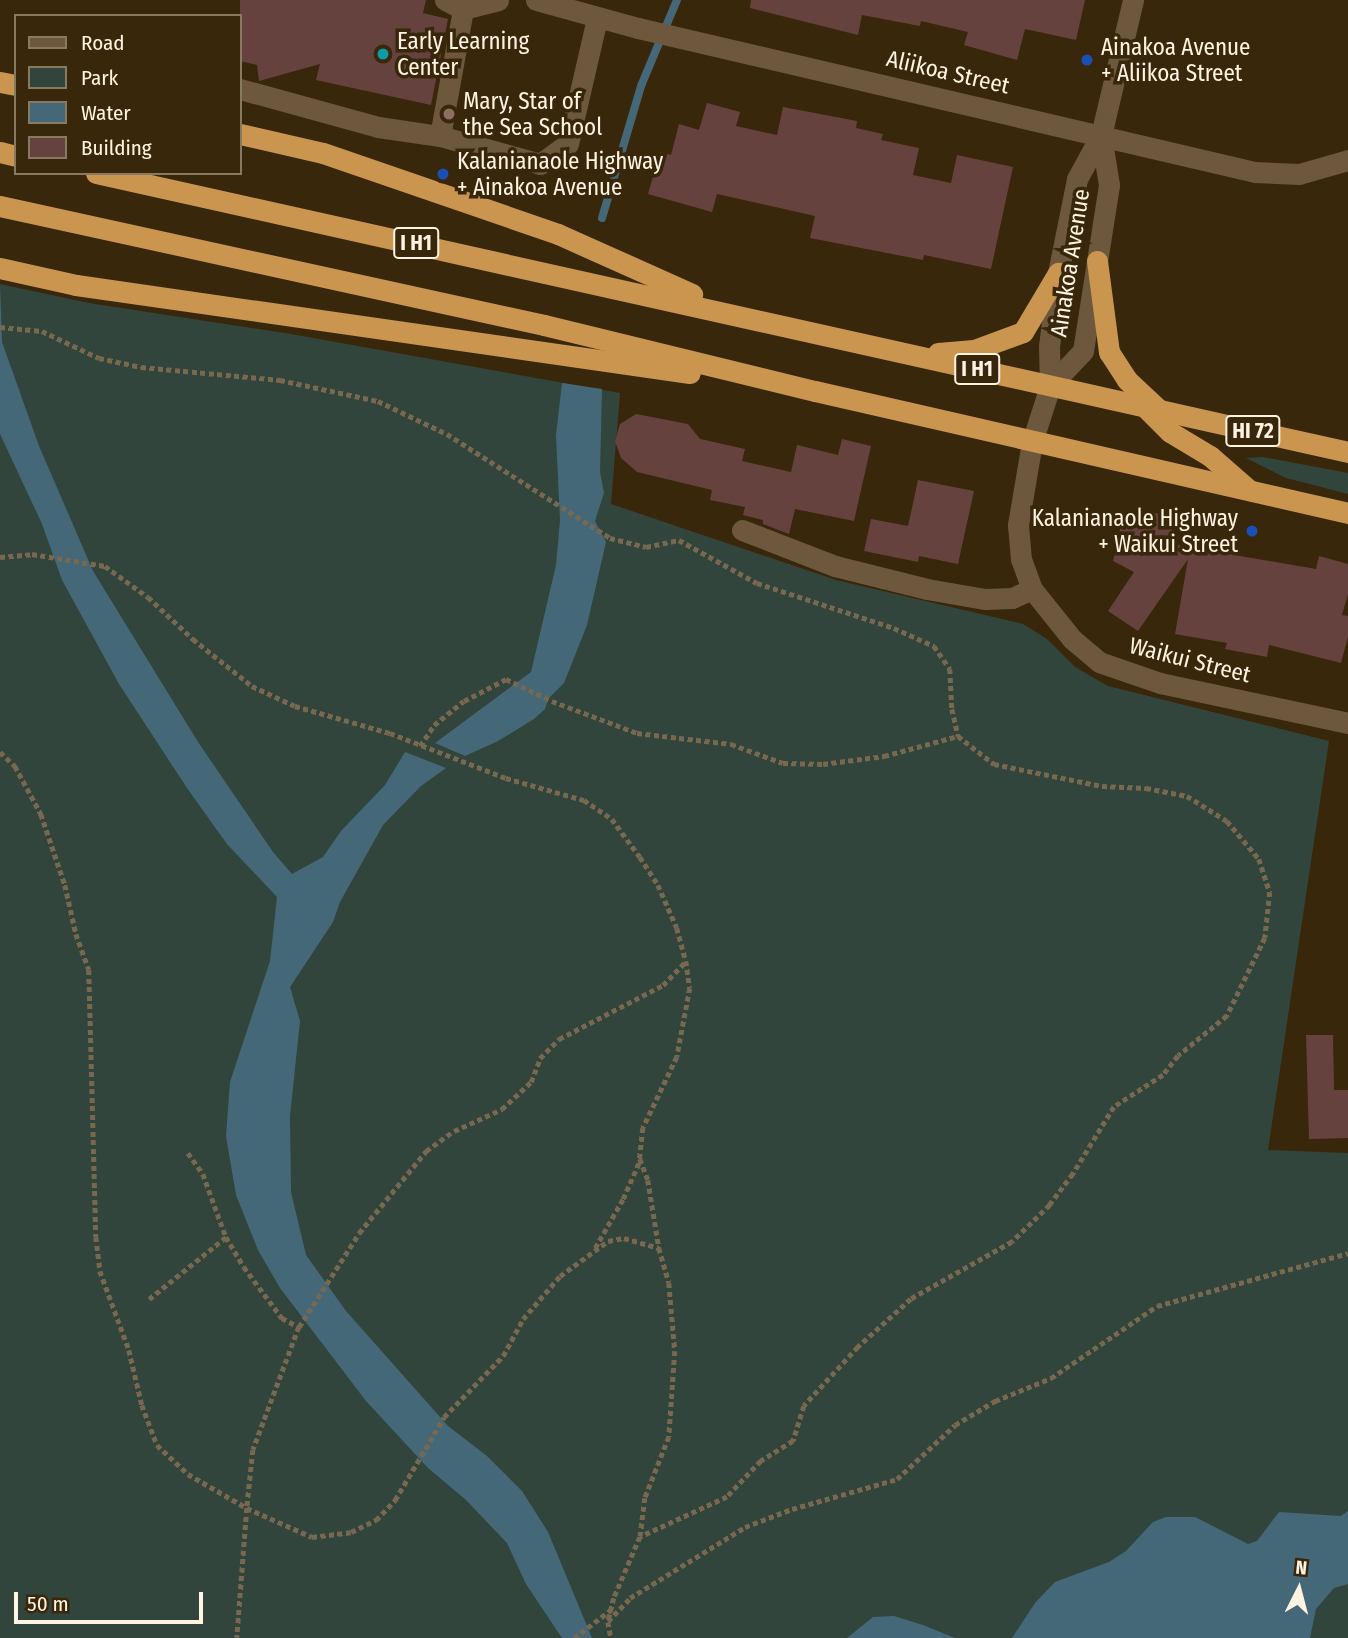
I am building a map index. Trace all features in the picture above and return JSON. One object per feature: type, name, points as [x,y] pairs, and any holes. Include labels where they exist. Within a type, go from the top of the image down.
[{"type":"highway","points":[[242,134],[323,153],[558,234],[736,313]]},
{"type":"highway","name":"I H1","points":[[105,175],[736,313],[1050,386]]},
{"type":"highway","name":"I H1","points":[[0,206],[544,325],[1031,442]]},
{"type":"highway","points":[[1097,261],[1109,352],[1127,380],[1170,432],[1210,456],[1249,491]]},
{"type":"highway","points":[[0,268],[76,285],[815,391]]},
{"type":"highway","points":[[904,352],[974,350],[1013,337],[1027,326],[1058,273]]},
{"type":"highway","name":"HI 72","points":[[1050,386],[1348,452]]},
{"type":"highway","points":[[1031,442],[1348,513]]},
{"type":"street","points":[[440,136],[454,5],[498,0]]},
{"type":"street","name":"Aliikoa Street","points":[[536,0],[638,28],[1275,175],[1299,174],[1348,160]]},
{"type":"street","name":"Ainakoa Avenue","points":[[1031,442],[1050,386],[1049,346],[1058,273],[1077,179],[1101,135],[1133,0]]},
{"type":"street","points":[[242,90],[379,127],[440,136],[540,164],[568,144],[597,18]]},
{"type":"street","name":"Ainakoa Avenue","points":[[1050,386],[1083,351],[1109,184],[1101,135]]},
{"type":"street","name":"Waikui Street","points":[[1031,442],[1018,525],[1021,559],[1032,589],[1072,639],[1099,662],[1160,683],[1348,723]]},
{"type":"street","points":[[741,530],[835,566],[928,589],[985,598],[1012,598],[1032,589]]},
{"type":"path","points":[[0,327],[42,331],[110,360],[141,367],[280,380],[378,401],[447,434],[610,538],[646,547],[679,540],[757,583],[894,628],[934,646],[950,669],[952,709],[958,736],[994,764],[1102,786],[1146,788],[1187,796],[1227,821],[1259,859],[1270,892],[1265,938],[1227,1016],[1178,1056],[1163,1075],[1114,1107],[1073,1174],[1050,1205],[1012,1242],[911,1299],[836,1369],[804,1406],[793,1441],[761,1461],[727,1497],[640,1537]]},
{"type":"path","points":[[0,557],[32,554],[106,566],[148,597],[193,639],[252,686],[295,706],[377,729],[506,778],[584,800],[612,819],[658,885],[686,961],[690,988],[677,1057],[643,1128],[640,1159],[623,1199],[594,1249]]},
{"type":"path","points":[[420,746],[434,725],[454,709],[506,679],[552,701],[637,733],[730,744],[783,764],[823,764],[884,755],[958,736]]},
{"type":"path","points":[[0,752],[15,766],[41,814],[89,970],[96,1237],[100,1271],[129,1350],[142,1405],[157,1445],[188,1474],[247,1508],[312,1537],[351,1532],[376,1520],[395,1500],[444,1417],[503,1356],[523,1319],[560,1276],[594,1249],[624,1238],[659,1248]]},
{"type":"path","points":[[237,1638],[254,1450],[299,1327],[334,1270],[359,1233],[426,1151],[454,1131],[502,1110],[531,1082],[540,1058],[559,1038],[663,985],[686,961]]},
{"type":"path","points":[[188,1153],[203,1174],[226,1237],[244,1268],[282,1318],[299,1327]]},
{"type":"path","points":[[611,1638],[608,1622],[623,1571],[640,1537],[645,1498],[669,1437],[674,1398],[675,1351],[669,1283],[659,1248],[648,1180],[640,1159]]},
{"type":"path","points":[[149,1299],[226,1237]]},
{"type":"path","points":[[608,1622],[630,1598],[745,1527],[897,1479],[954,1425],[995,1401],[1051,1378],[1157,1306],[1348,1253]]},
{"type":"path","points":[[574,1638],[612,1609]]},
{"type":"green space","points":[[0,284],[89,303],[291,334],[620,393],[611,504],[836,580],[1023,624],[1047,639],[1075,667],[1108,686],[1329,741],[1268,1150],[1348,1153],[1348,1638],[0,1638]]},
{"type":"green space","points":[[1263,457],[1348,473],[1348,494],[1286,478],[1246,458]]},
{"type":"water","points":[[0,284],[2,342],[39,446],[93,571],[198,742],[273,852],[292,874],[323,857],[341,831],[385,785],[405,752],[446,768],[421,786],[383,825],[340,902],[333,922],[290,987],[300,1021],[290,1116],[291,1192],[306,1255],[346,1311],[448,1426],[487,1456],[522,1491],[548,1532],[592,1638],[562,1638],[526,1584],[507,1543],[466,1500],[428,1468],[366,1401],[280,1288],[258,1250],[236,1195],[226,1136],[230,1082],[270,961],[277,897],[227,844],[187,788],[119,684],[62,580],[42,524],[0,434]]},
{"type":"water","points":[[562,383],[602,389],[600,472],[604,493],[595,521],[606,542],[587,625],[564,683],[548,699],[545,709],[498,741],[465,756],[435,743],[531,672],[556,565],[560,520],[556,435]]},
{"type":"water","points":[[1348,1511],[1348,1584],[1334,1588],[1316,1609],[1310,1638],[1012,1638],[1035,1603],[1055,1582],[1109,1562],[1126,1551],[1153,1522],[1166,1517],[1195,1517],[1248,1544],[1257,1541],[1279,1512],[1341,1516]]},
{"type":"water","points":[[894,1616],[955,1638],[847,1638],[873,1617]]},
{"type":"building","name":"Early Learning Center","points":[[240,0],[426,0],[423,13],[448,19],[431,105],[316,80],[320,64],[259,81],[257,65],[242,61]]},
{"type":"building","points":[[751,0],[1085,0],[1076,40],[1025,29],[1017,60],[964,45],[968,32],[921,21],[920,26],[862,15],[858,35],[750,8]]},
{"type":"building","points":[[707,103],[740,112],[736,126],[777,135],[783,107],[857,121],[856,128],[883,134],[881,140],[919,148],[913,175],[951,183],[957,155],[1013,167],[991,269],[924,255],[923,260],[810,238],[815,216],[717,194],[712,212],[648,194],[660,152],[671,155],[679,124],[699,130]]},
{"type":"building","points":[[636,414],[688,424],[700,439],[745,449],[742,461],[791,472],[797,445],[838,455],[842,439],[871,446],[854,521],[795,509],[789,534],[763,524],[763,520],[743,515],[745,507],[710,500],[712,490],[637,472],[621,458],[615,441],[620,424]]},
{"type":"building","points":[[918,480],[974,491],[958,564],[919,556],[918,562],[864,551],[871,519],[908,526]]},
{"type":"building","points":[[1151,512],[1177,518],[1171,544],[1316,569],[1319,556],[1348,564],[1348,594],[1342,615],[1348,616],[1348,637],[1341,663],[1269,645],[1267,657],[1225,649],[1227,643],[1175,634],[1188,559],[1138,631],[1108,611],[1134,572],[1113,561],[1122,521],[1148,526]]},
{"type":"building","points":[[1306,1035],[1333,1035],[1334,1090],[1348,1090],[1348,1138],[1309,1139]]},
{"type":"waterway","points":[[602,218],[641,86],[677,0]]},
{"type":"place","name":"Early Learning Center","points":[[383,54]]},
{"type":"place","name":"Ainakoa Avenue + Aliikoa Street","points":[[1087,60]]},
{"type":"place","name":"Mary, Star of the Sea School","points":[[449,114]]},
{"type":"place","name":"Kalanianaole Highway + Ainakoa Avenue","points":[[443,174]]},
{"type":"place","name":"Kalanianaole Highway + Waikui Street","points":[[1252,531]]}]
